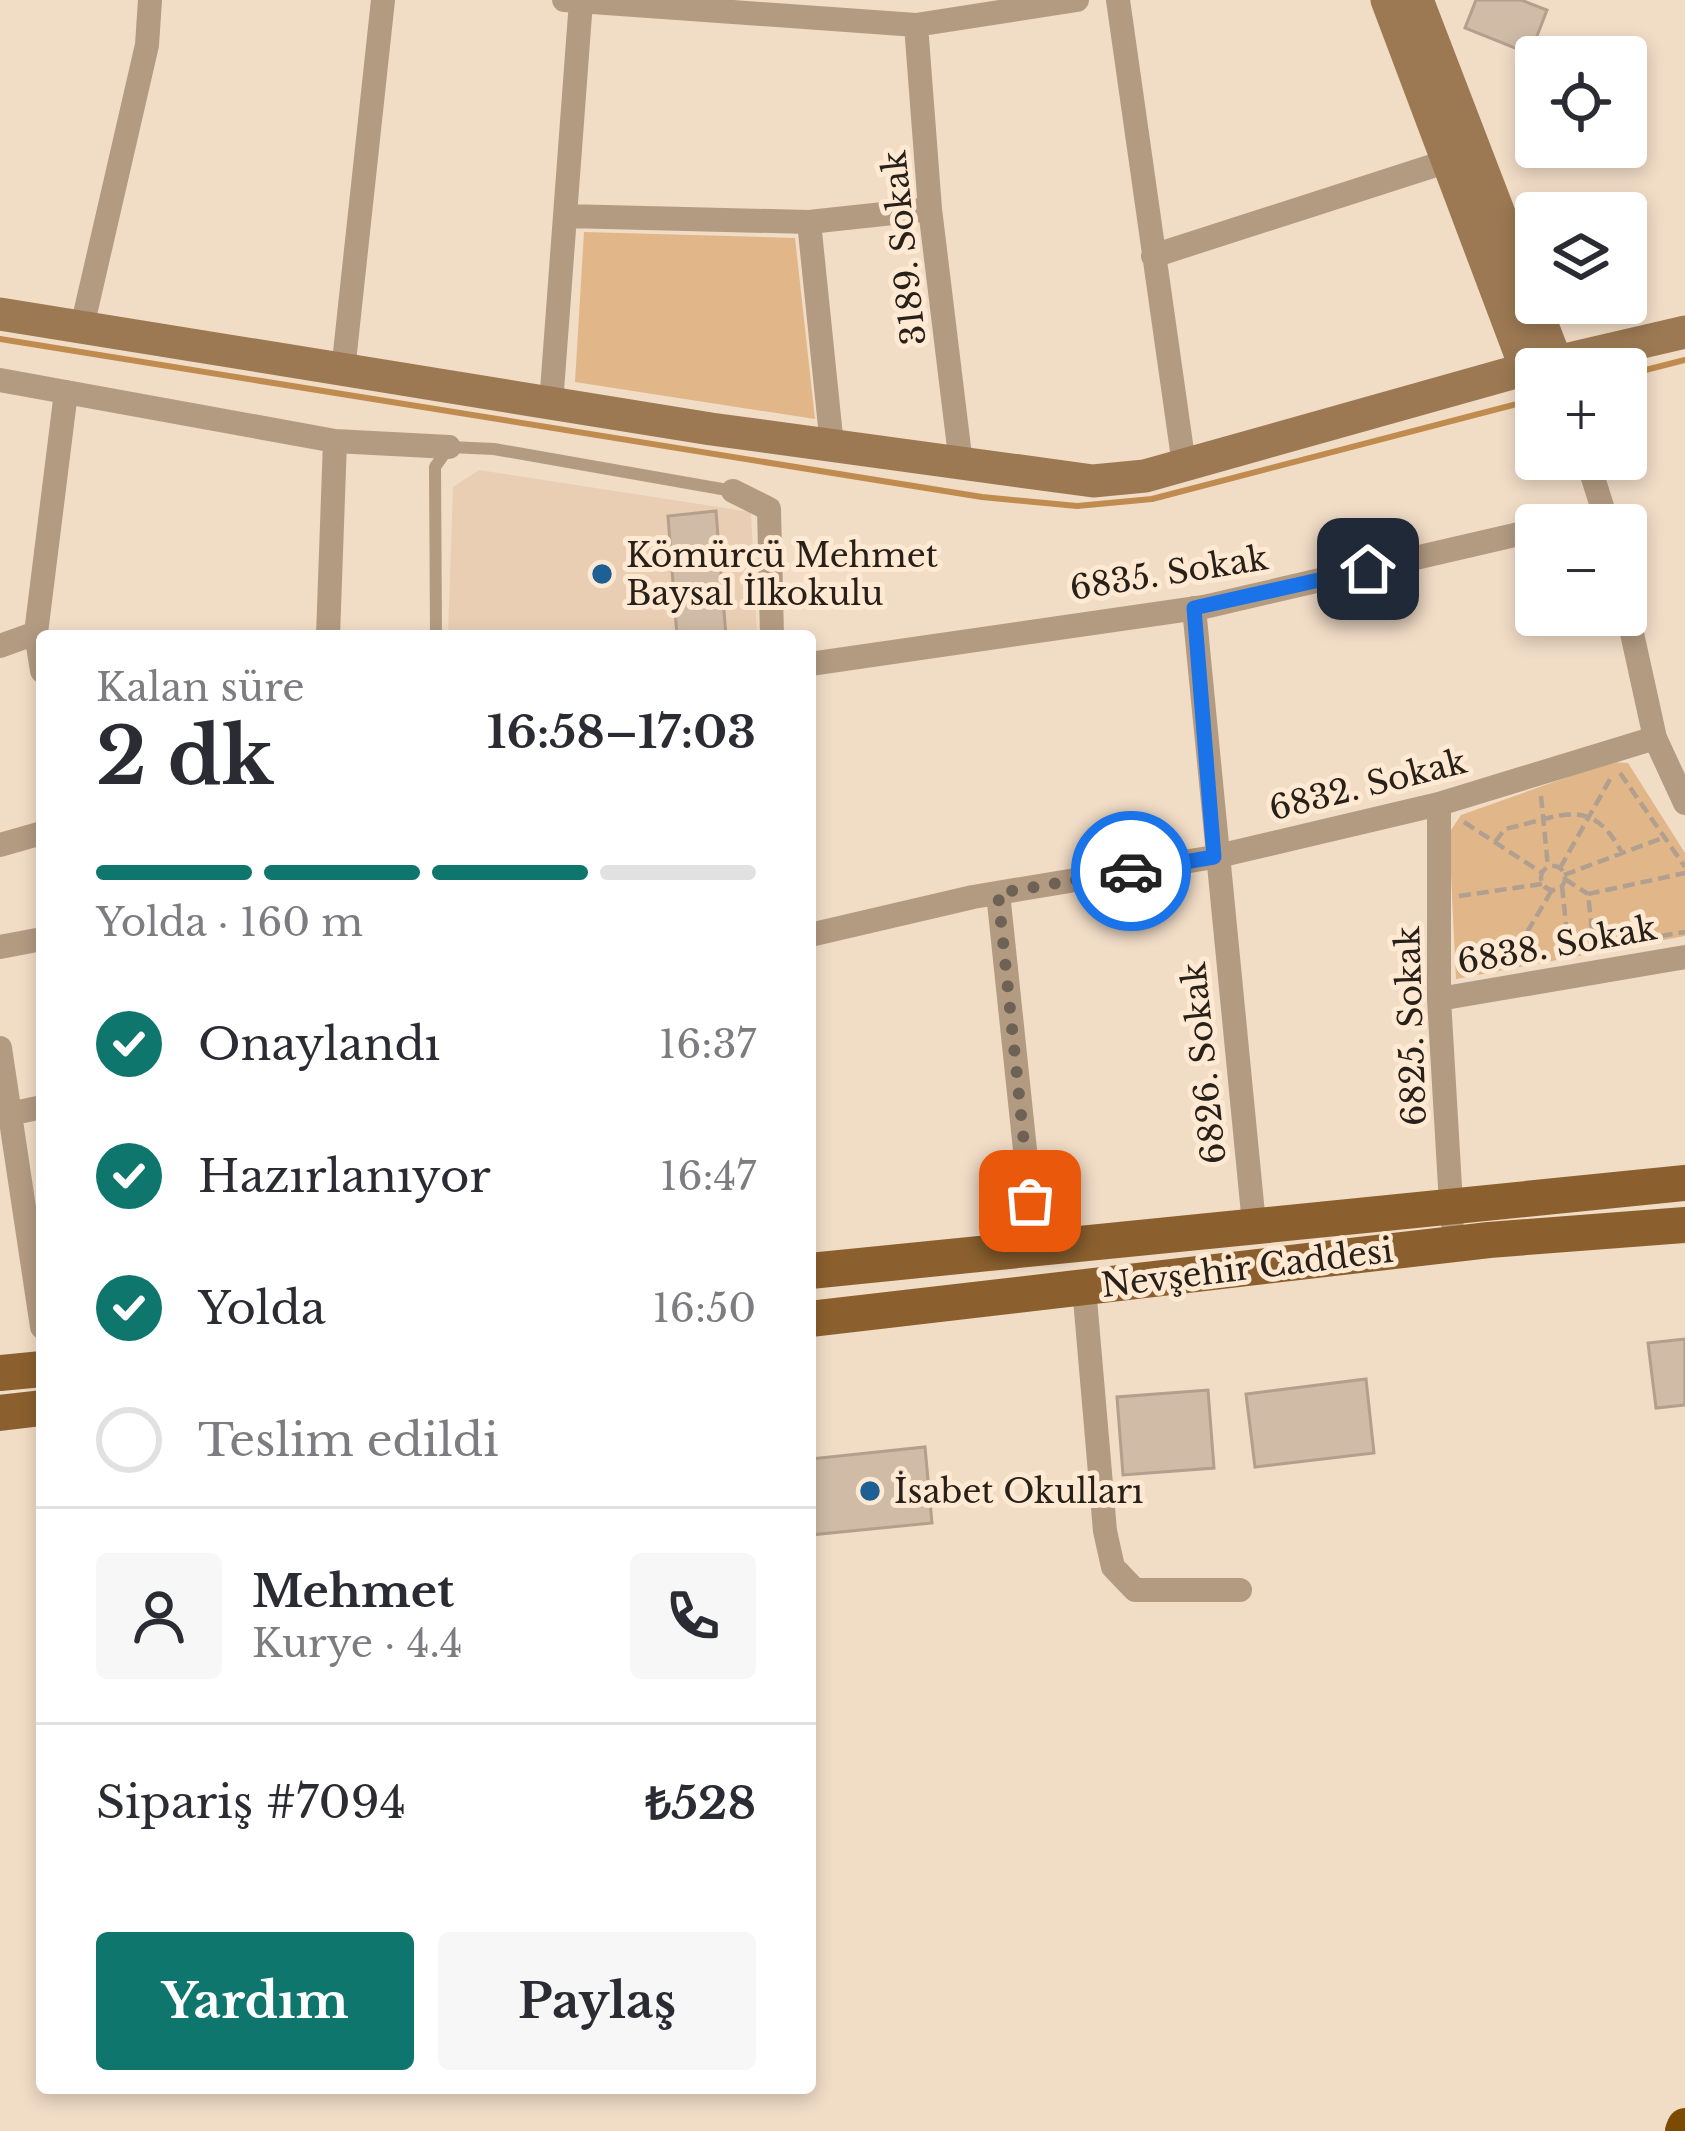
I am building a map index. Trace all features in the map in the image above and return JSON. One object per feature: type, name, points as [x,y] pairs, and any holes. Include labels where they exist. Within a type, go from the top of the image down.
[{"type":"main road","name":"Nevşehir Caddesi","points":[[816,1269],[1685,1183]]},
{"type":"main road","name":"Nevşehir Caddesi","points":[[816,1318],[1452,1245],[1685,1225]]},
{"type":"main road","points":[[0,1373],[36,1370]]},
{"type":"main road","points":[[0,1413],[36,1409]]},
{"type":"street","points":[[82,328],[147,45],[150,0]]},
{"type":"street","points":[[343,371],[383,0]]},
{"type":"street","points":[[564,0],[916,25],[1077,0]]},
{"type":"street","points":[[1118,0],[1184,465]]},
{"type":"street","points":[[1387,0],[1448,161],[1538,348]]},
{"type":"street","points":[[1417,0],[1540,348]]},
{"type":"street","points":[[551,404],[580,1]]},
{"type":"street","name":"3189. Sokak","points":[[916,25],[930,209],[961,464]]},
{"type":"street","points":[[1153,256],[1448,161]]},
{"type":"street","points":[[566,216],[809,222],[930,209]]},
{"type":"street","points":[[809,222],[832,446]]},
{"type":"street","points":[[0,314],[551,404],[1093,481],[1145,476],[1515,376]]},
{"type":"street","points":[[1622,348],[1685,332]]},
{"type":"street","points":[[0,380],[335,441],[449,447]]},
{"type":"street","points":[[36,630],[66,392]]},
{"type":"street","points":[[328,630],[335,441]]},
{"type":"street","points":[[733,491],[769,509],[772,630]]},
{"type":"street","name":"6835. Sokak","points":[[816,663],[1194,608],[1515,535]]},
{"type":"street","name":"6826. Sokak","points":[[1194,608],[1214,857],[1254,1224]]},
{"type":"street","points":[[0,646],[36,633]]},
{"type":"street","points":[[1633,636],[1655,738],[1685,803]]},
{"type":"street","name":"6832. Sokak","points":[[816,933],[998,893],[1214,857],[1439,804],[1655,738]]},
{"type":"street","name":"6825. Sokak","points":[[1439,804],[1439,999],[1452,1245]]},
{"type":"street","points":[[0,844],[36,835]]},
{"type":"street","points":[[998,893],[1035,1245]]},
{"type":"street","points":[[0,947],[36,940]]},
{"type":"street","name":"6838. Sokak","points":[[1439,999],[1685,957]]},
{"type":"street","points":[[0,1048],[5,1115],[36,1293]]},
{"type":"street","points":[[5,1115],[36,1108]]},
{"type":"street","points":[[1084,1287],[1105,1531],[1113,1567],[1135,1590],[1240,1591]]},
{"type":"lane","points":[[436,630],[435,467],[449,447],[494,449],[733,491]]},
{"type":"path","points":[[1598,774],[1617,767]]},
{"type":"path","points":[[1509,964],[1563,877],[1617,767]]},
{"type":"path","points":[[1464,822],[1588,894],[1685,870],[1617,767]]},
{"type":"path","points":[[1522,801],[1541,794],[1542,884]]},
{"type":"path","points":[[1495,842],[1505,829],[1590,814],[1606,823],[1622,853]]},
{"type":"path","points":[[1456,831],[1464,822],[1483,815]]},
{"type":"path","points":[[1563,877],[1665,837]]},
{"type":"path","points":[[1563,877],[1569,953]]},
{"type":"path","points":[[1456,896],[1542,884],[1552,890]]},
{"type":"path","points":[[1588,894],[1594,948]]},
{"type":"shaded area","points":[[584,232],[795,238],[815,419],[575,382]]},
{"type":"shaded area","name":"Kömürcü Mehmet Baysal İlkokulu","points":[[479,470],[751,512],[757,630],[448,630],[453,487]]},
{"type":"shaded area","points":[[1610,762],[1628,763],[1685,853],[1685,936],[1456,979],[1449,833],[1461,815]]},
{"type":"building","points":[[1476,0],[1521,0],[1547,10],[1537,36],[1515,36],[1515,48],[1465,28]]},
{"type":"building","points":[[716,511],[726,630],[677,630],[668,516]]},
{"type":"building","points":[[1685,1339],[1685,1405],[1656,1408],[1648,1343]]},
{"type":"building","points":[[1366,1379],[1374,1453],[1255,1467],[1246,1394]]},
{"type":"building","points":[[1208,1390],[1214,1468],[1123,1475],[1117,1397]]},
{"type":"building","name":"İsabet Okulları","points":[[925,1447],[932,1523],[816,1534],[816,1458]]},
{"type":"waterway","points":[[0,339],[982,497],[1077,506],[1152,499],[1515,404]]},
{"type":"waterway","points":[[1647,370],[1685,360]]},
{"type":"way so far","points":[[1030,1201],[998,893],[1131,871]]},
{"type":"place","name":"Kömürcü Mehmet Baysal İlkokulu","points":[[602,574]]},
{"type":"place","name":"İsabet Okulları","points":[[870,1491]]},
{"type":"route","points":[[1131,871],[1214,857],[1194,608],[1368,569]]}]
